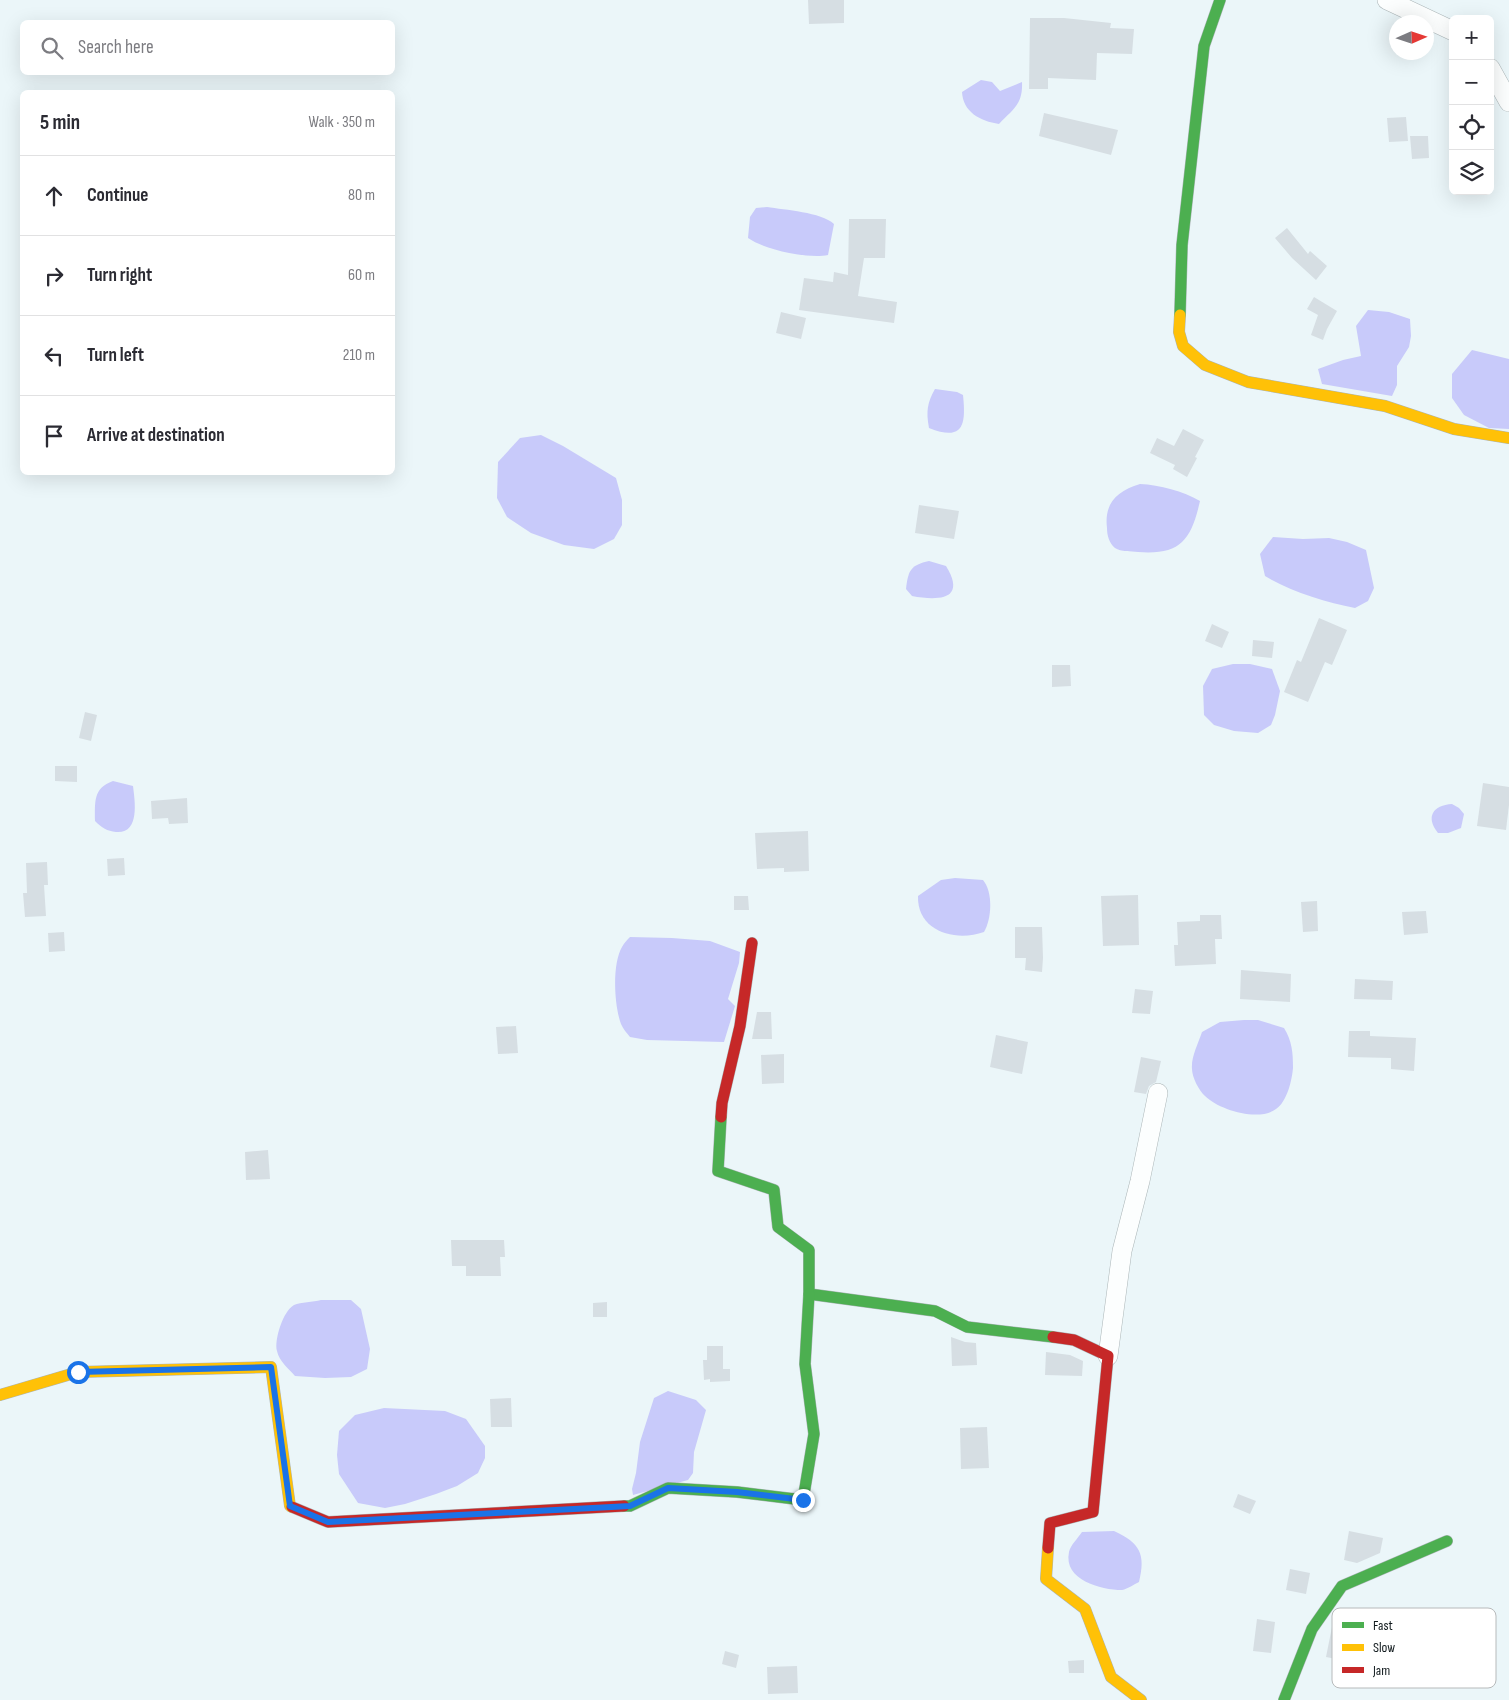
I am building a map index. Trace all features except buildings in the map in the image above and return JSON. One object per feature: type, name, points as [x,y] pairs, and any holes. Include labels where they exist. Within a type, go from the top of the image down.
[{"type":"street","points":[[1220,0],[1204,46],[1182,245],[1179,332],[1183,346],[1205,365],[1248,382],[1385,406],[1454,428],[1509,438]]},
{"type":"street","points":[[1387,0],[1449,29]]},
{"type":"street","points":[[1494,75],[1509,102]]},
{"type":"street","points":[[0,1395],[78,1372],[271,1367],[290,1506],[328,1522],[630,1506],[668,1488],[737,1492],[803,1500],[814,1434],[805,1364],[809,1294],[809,1250],[778,1227],[774,1190],[718,1171],[722,1103],[740,1026],[752,943]]},
{"type":"street","points":[[1141,1700],[1111,1677],[1085,1609],[1046,1579],[1050,1523],[1093,1512],[1108,1356],[1122,1251],[1140,1181],[1158,1093]]},
{"type":"street","points":[[809,1294],[935,1311],[967,1327],[1074,1340],[1108,1356]]},
{"type":"street","points":[[1284,1700],[1312,1629],[1342,1586],[1447,1541]]},
{"type":"water","points":[[981,80],[992,82],[1000,91],[1022,82],[1019,101],[999,124],[979,118],[969,110],[963,99],[962,92]]},
{"type":"water","points":[[767,207],[812,214],[834,224],[828,255],[798,255],[776,250],[748,238],[750,217],[756,208]]},
{"type":"water","points":[[1368,310],[1389,312],[1410,319],[1411,336],[1409,347],[1397,366],[1397,385],[1392,396],[1322,384],[1318,369],[1361,356],[1356,326]]},
{"type":"water","points":[[1472,350],[1509,359],[1509,429],[1489,428],[1464,415],[1452,398],[1452,374]]},
{"type":"water","points":[[935,389],[957,392],[963,395],[963,422],[956,431],[950,433],[941,432],[929,428],[928,408]]},
{"type":"water","points":[[541,435],[616,478],[622,500],[622,525],[614,539],[594,549],[564,545],[531,533],[507,517],[497,498],[498,462],[520,438]]},
{"type":"water","points":[[1140,484],[1171,489],[1200,501],[1188,536],[1174,548],[1152,552],[1126,551],[1115,548],[1110,541],[1107,533],[1107,519],[1110,505],[1119,494]]},
{"type":"water","points":[[1273,537],[1329,538],[1347,542],[1366,550],[1374,588],[1368,601],[1355,608],[1344,606],[1297,592],[1265,576],[1260,554]]},
{"type":"water","points":[[929,561],[946,566],[952,577],[953,586],[947,596],[922,598],[912,596],[906,589],[911,569],[918,564]]},
{"type":"water","points":[[1233,664],[1250,664],[1272,669],[1280,691],[1271,725],[1258,733],[1234,731],[1214,725],[1204,715],[1203,686],[1212,669]]},
{"type":"water","points":[[113,781],[133,786],[135,800],[134,816],[129,828],[124,831],[107,830],[95,821],[96,796],[106,784]]},
{"type":"water","points":[[1452,804],[1464,814],[1461,828],[1448,833],[1438,833],[1432,822],[1433,813],[1440,807]]},
{"type":"water","points":[[955,878],[983,880],[986,885],[990,898],[990,913],[984,932],[962,936],[951,934],[931,926],[924,918],[919,908],[918,896],[941,880]]},
{"type":"water","points":[[630,937],[710,941],[740,952],[739,963],[728,999],[735,1006],[724,1042],[647,1040],[630,1037],[622,1026],[619,1016],[615,974],[619,954]]},
{"type":"water","points":[[1258,1020],[1284,1028],[1290,1042],[1293,1068],[1288,1090],[1280,1106],[1269,1113],[1239,1113],[1220,1106],[1203,1094],[1193,1076],[1192,1069],[1195,1050],[1202,1032],[1220,1022]]},
{"type":"water","points":[[321,1300],[351,1300],[361,1309],[370,1349],[367,1369],[351,1377],[295,1376],[278,1355],[277,1340],[280,1326],[286,1313],[294,1305]]},
{"type":"water","points":[[668,1391],[696,1400],[706,1410],[694,1452],[693,1473],[688,1480],[633,1495],[632,1489],[640,1442],[654,1398]]},
{"type":"water","points":[[384,1408],[445,1411],[466,1419],[485,1446],[485,1458],[478,1473],[457,1486],[405,1504],[385,1508],[358,1503],[339,1474],[337,1455],[339,1431],[355,1415]]},
{"type":"water","points":[[1114,1531],[1123,1535],[1135,1545],[1139,1550],[1142,1564],[1139,1582],[1122,1590],[1113,1590],[1085,1582],[1072,1570],[1069,1562],[1069,1552],[1072,1545],[1082,1532]]},
{"type":"traffic: fast","points":[[1180,315],[1182,245],[1204,46],[1220,0]]},
{"type":"traffic: fast","points":[[721,1117],[718,1171],[774,1190],[778,1227],[809,1250],[809,1294],[935,1311],[967,1327],[1053,1337]]},
{"type":"traffic: fast","points":[[624,1506],[630,1506],[668,1488],[737,1492],[803,1500],[814,1434],[805,1364],[809,1294]]},
{"type":"traffic: fast","points":[[1284,1700],[1312,1629],[1342,1586],[1447,1541]]},
{"type":"traffic: slow","points":[[1180,315],[1179,332],[1183,346],[1205,365],[1248,382],[1385,406],[1454,429],[1509,438]]},
{"type":"traffic: slow","points":[[0,1395],[78,1372],[271,1367],[290,1506],[292,1507]]},
{"type":"traffic: slow","points":[[1048,1548],[1046,1579],[1085,1609],[1111,1677],[1141,1700]]},
{"type":"traffic: jam","points":[[721,1117],[722,1103],[740,1026],[752,943]]},
{"type":"traffic: jam","points":[[1048,1548],[1050,1523],[1093,1512],[1108,1356],[1074,1340],[1053,1337]]},
{"type":"traffic: jam","points":[[292,1507],[328,1522],[624,1506]]},
{"type":"route","points":[[78,1372],[271,1367],[290,1506],[328,1522],[630,1506],[668,1488],[737,1492],[803,1500]]}]
